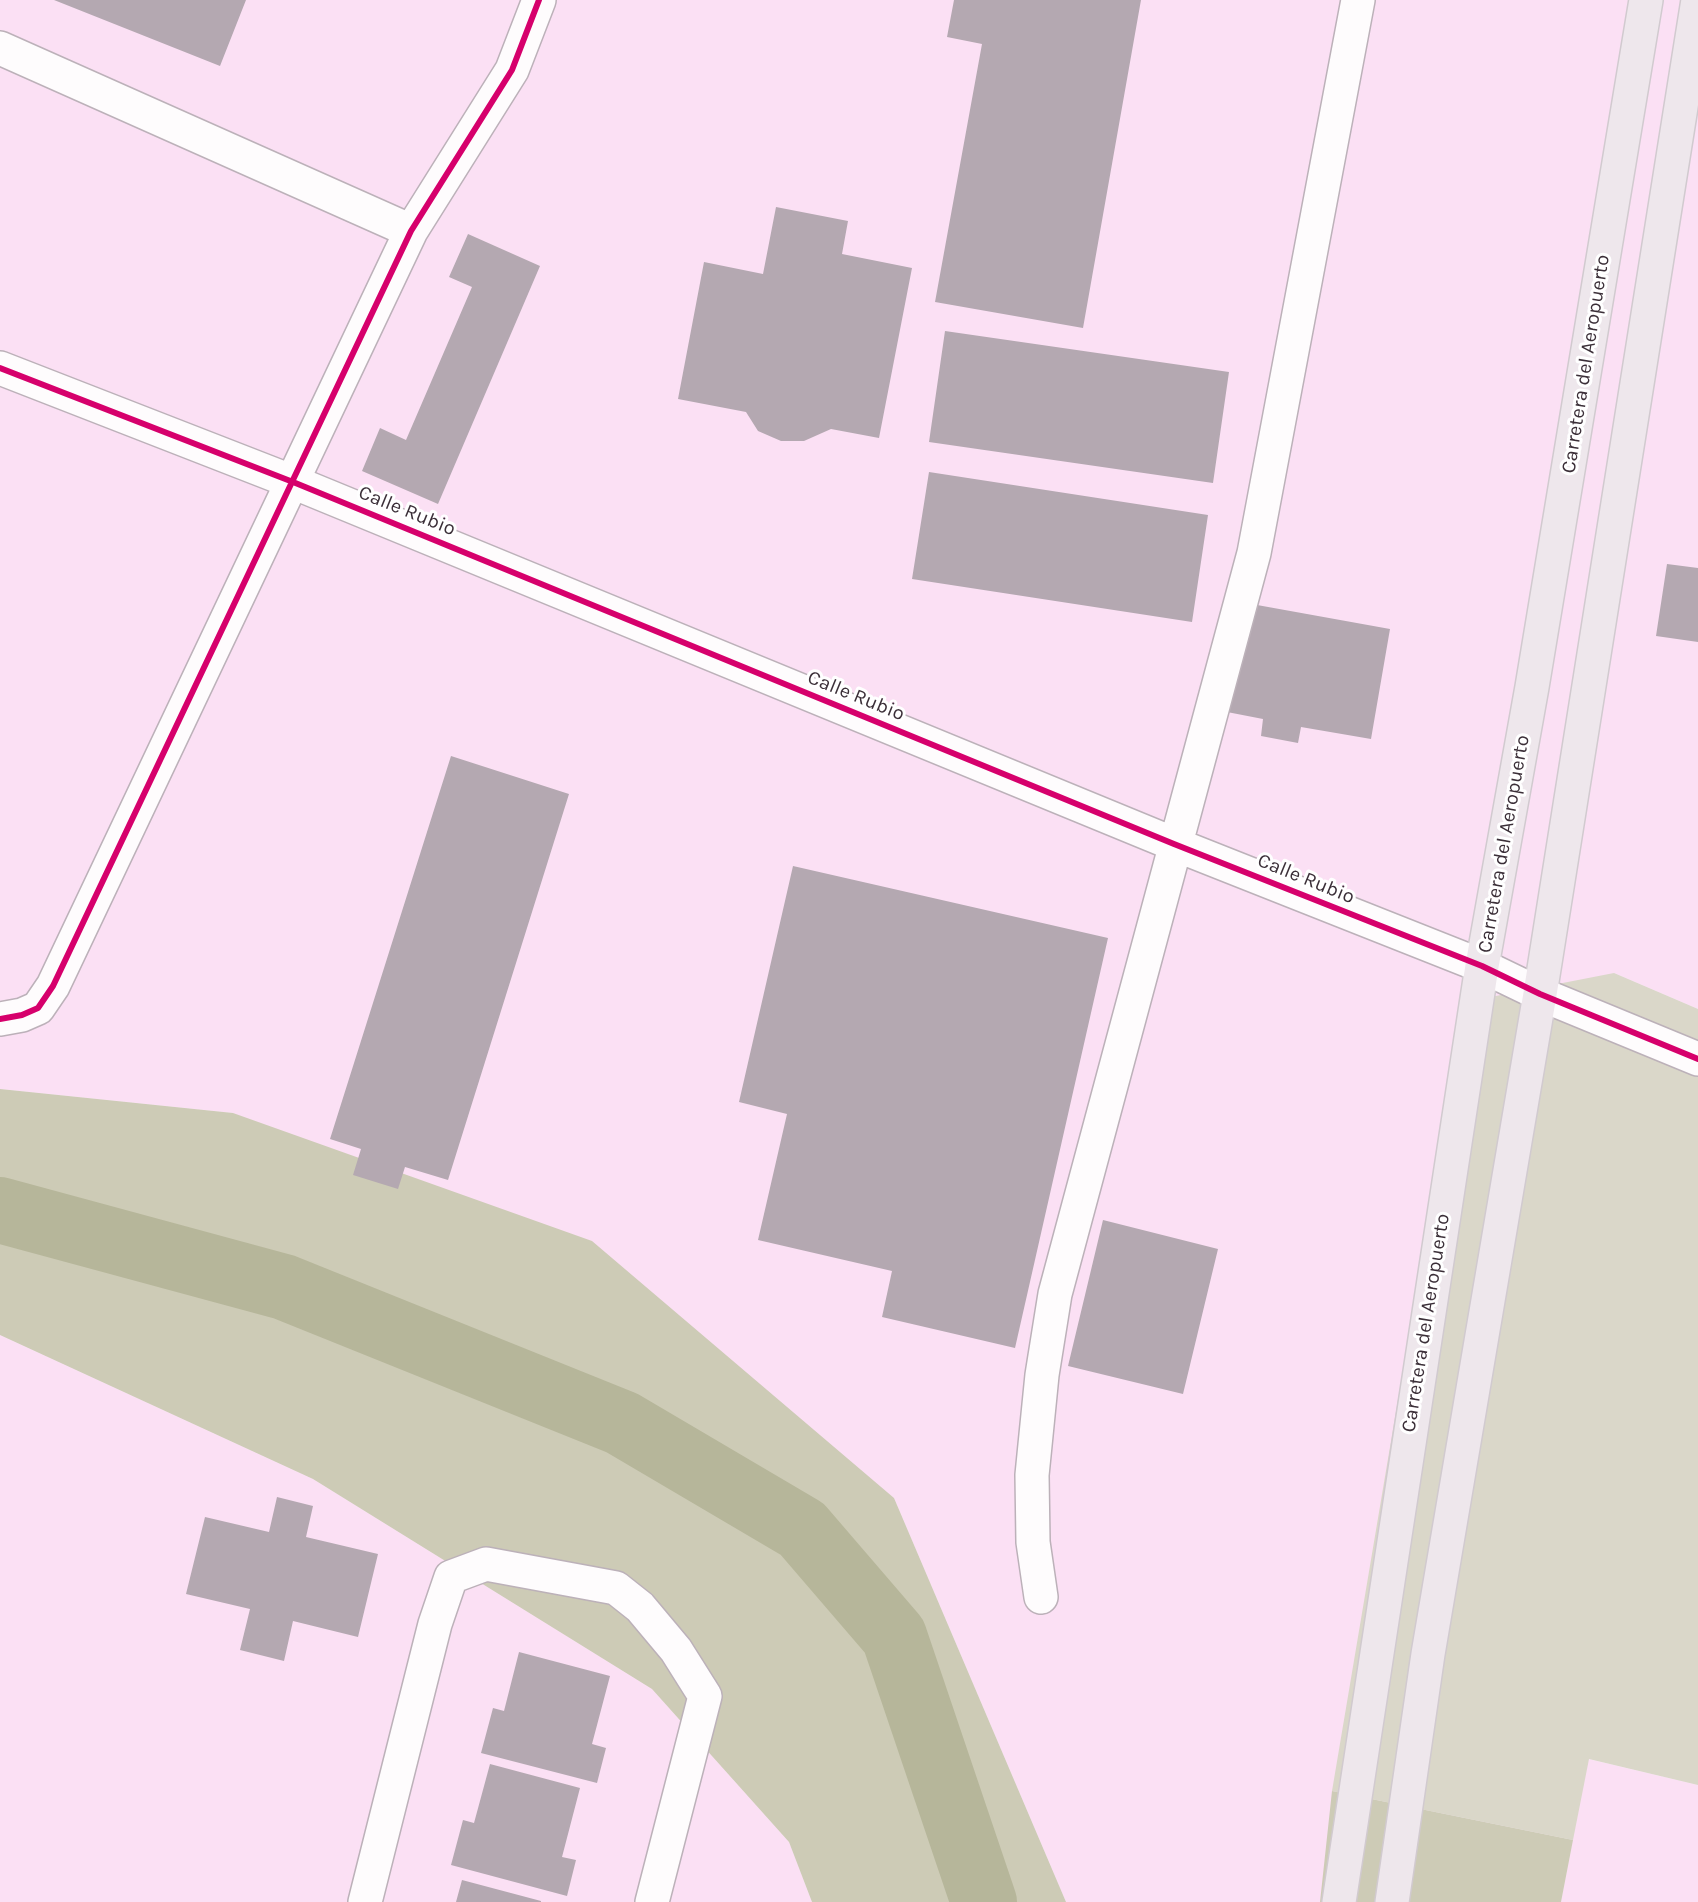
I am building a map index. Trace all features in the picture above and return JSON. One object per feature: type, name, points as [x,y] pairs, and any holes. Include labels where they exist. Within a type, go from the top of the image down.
[{"type":"main road","name":"Carretera del Aeropuerto","points":[[1339,1902],[1482,966],[1532,687],[1646,0]]},
{"type":"main road","points":[[1392,1902],[1428,1654],[1539,994],[1698,0]]},
{"type":"main road","points":[[1631,88],[1683,96]]},
{"type":"street","points":[[0,1019],[22,1016],[38,1008],[53,986],[411,231],[512,69],[539,0]]},
{"type":"street","points":[[1041,1597],[1034,1542],[1032,1475],[1042,1375],[1055,1294],[1254,553],[1358,0]]},
{"type":"street","points":[[0,48],[411,231]]},
{"type":"street","name":"Calle Rubio","points":[[0,368],[293,482],[1174,844],[1482,966],[1539,994],[1698,1059]]},
{"type":"street","points":[[365,1902],[435,1624],[451,1577],[486,1564],[616,1588],[640,1607],[676,1650],[705,1696],[652,1902]]},
{"type":"shaded area","points":[[0,0],[1698,0],[1698,1009],[1614,973],[1329,1902],[1066,1902],[894,1498],[233,1113],[0,1089]]},
{"type":"shaded area","points":[[1614,973],[1698,1009],[1698,1785],[1589,1759],[1573,1840],[1332,1791],[1465,1002]]},
{"type":"shaded area","points":[[0,1089],[233,1113],[592,1241],[894,1498],[1066,1902],[812,1902],[789,1842],[652,1689],[313,1479],[0,1335]]},
{"type":"shaded area","points":[[0,1335],[313,1479],[652,1689],[789,1842],[812,1902],[0,1902]]},
{"type":"shaded area","points":[[1588,1759],[1698,1785],[1698,1902],[1561,1902]]},
{"type":"shaded area","points":[[1332,1791],[1573,1840],[1561,1902],[1320,1902]]},
{"type":"building","points":[[54,0],[246,0],[220,66]]},
{"type":"building","points":[[954,0],[1141,0],[1083,328],[935,302],[982,44],[947,37]]},
{"type":"building","points":[[776,207],[848,221],[842,254],[912,268],[879,438],[831,429],[804,441],[781,441],[758,431],[746,412],[678,399],[704,262],[763,274]]},
{"type":"building","points":[[468,234],[540,266],[438,504],[362,471],[380,428],[406,440],[472,287],[449,277]]},
{"type":"building","points":[[945,331],[1229,372],[1213,483],[929,442]]},
{"type":"building","points":[[929,472],[1208,515],[1192,622],[912,579]]},
{"type":"building","points":[[1667,564],[1698,568],[1698,642],[1656,636]]},
{"type":"building","points":[[1246,603],[1390,629],[1371,739],[1301,727],[1298,743],[1261,736],[1263,719],[1227,712]]},
{"type":"building","points":[[451,756],[569,794],[448,1180],[405,1167],[398,1189],[353,1175],[361,1149],[330,1139]]},
{"type":"building","points":[[793,866],[1108,938],[1015,1348],[882,1317],[892,1271],[758,1240],[787,1114],[739,1102]]},
{"type":"building","points":[[1103,1220],[1218,1249],[1183,1394],[1068,1366]]},
{"type":"building","points":[[277,1497],[313,1506],[306,1537],[378,1554],[358,1637],[293,1621],[284,1661],[240,1650],[250,1609],[186,1594],[205,1517],[269,1532]]},
{"type":"building","points":[[519,1652],[610,1676],[592,1744],[606,1748],[597,1783],[481,1753],[493,1708],[504,1711]]},
{"type":"building","points":[[490,1764],[580,1788],[562,1857],[576,1860],[567,1896],[451,1865],[463,1820],[474,1823]]},
{"type":"building","points":[[462,1880],[541,1901],[541,1902],[456,1902]]},
{"type":"waterway","points":[[0,1210],[284,1287],[622,1423],[802,1529],[894,1636],[984,1902]]},
{"type":"cycle path","points":[[0,1019],[22,1015],[38,1008],[53,986],[411,231],[512,70],[539,0]]},
{"type":"cycle path","points":[[0,368],[293,482],[1174,844],[1482,966],[1540,994],[1698,1059]]}]
